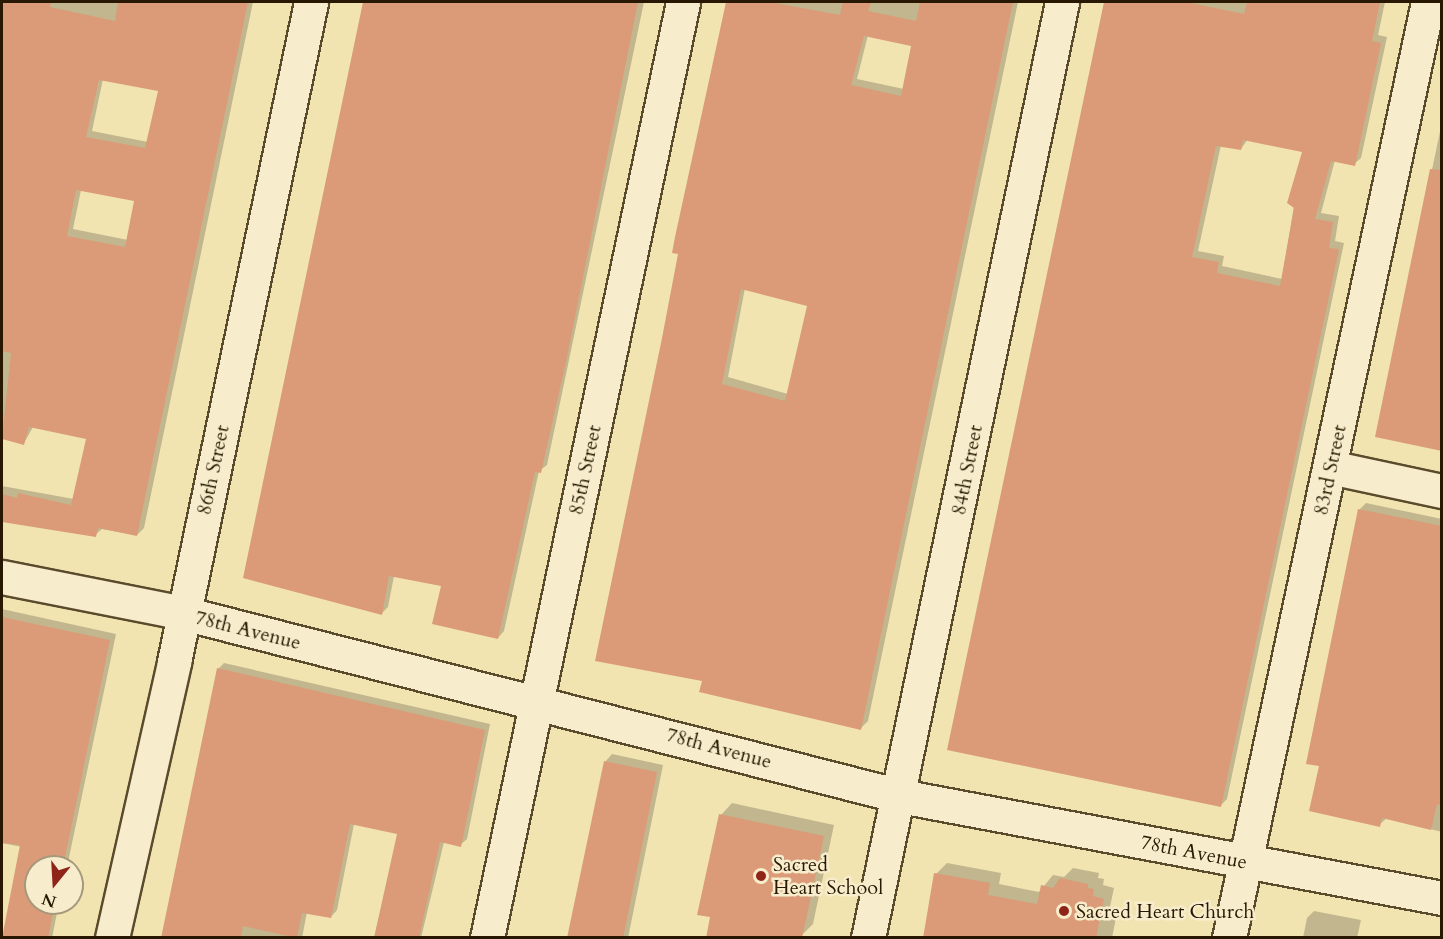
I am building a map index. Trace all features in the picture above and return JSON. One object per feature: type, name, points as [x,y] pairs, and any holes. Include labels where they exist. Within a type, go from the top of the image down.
[{"type":"street","name":"86th Street","points":[[112,938],[183,613],[311,2]]},
{"type":"street","name":"85th Street","points":[[487,938],[683,2]]},
{"type":"street","name":"84th Street","points":[[868,938],[900,796],[1062,2]]},
{"type":"street","name":"83rd Street","points":[[1229,938],[1428,2]]},
{"type":"street","points":[[1330,467],[1442,491]]},
{"type":"street","name":"78th Avenue","points":[[2,577],[183,613],[536,701],[900,796],[1442,898]]},
{"type":"building","points":[[2,2],[51,2],[50,7],[115,21],[118,2],[248,2],[137,536],[98,528],[96,537],[2,522],[2,494],[17,498],[18,493],[71,505],[86,439],[29,427],[24,445],[2,439],[11,353],[2,351]],"holes":[[[99,80],[158,91],[145,148],[86,137]],[[76,190],[134,201],[125,247],[67,236]]]},
{"type":"building","points":[[363,2],[638,2],[567,357],[541,473],[535,472],[498,639],[432,624],[441,586],[389,576],[382,615],[243,578]]},
{"type":"building","points":[[726,2],[770,2],[840,15],[843,2],[871,2],[868,11],[916,21],[920,2],[1013,2],[861,730],[699,692],[702,681],[595,661],[678,254],[672,253]],"holes":[[[864,36],[911,46],[901,96],[851,85]],[[741,289],[807,306],[785,401],[722,384]]]},
{"type":"building","points":[[1104,2],[1186,2],[1244,14],[1247,2],[1380,2],[1372,41],[1381,43],[1355,166],[1331,161],[1315,219],[1333,222],[1329,248],[1339,249],[1221,807],[947,750]],"holes":[[[1243,140],[1302,152],[1287,203],[1294,208],[1280,286],[1217,273],[1219,262],[1192,257],[1216,146],[1241,150]]]},
{"type":"building","points":[[1430,169],[1442,170],[1442,451],[1375,437]]},
{"type":"building","points":[[1358,509],[1442,526],[1442,805],[1437,804],[1431,830],[1382,818],[1380,827],[1309,811],[1319,766],[1306,764]]},
{"type":"building","points":[[2,617],[110,640],[65,855],[24,855],[24,915],[53,915],[48,938],[2,938],[20,845],[2,843]]},
{"type":"building","points":[[217,668],[485,730],[461,847],[440,842],[419,938],[374,938],[397,834],[350,824],[331,918],[302,913],[297,938],[243,926],[241,938],[161,938]]},
{"type":"building","points":[[604,761],[657,772],[623,938],[567,938]]},
{"type":"building","name":"Sacred Heart School","points":[[719,814],[824,836],[802,938],[706,938],[710,917],[697,915]]},
{"type":"building","points":[[934,873],[990,883],[988,895],[1037,904],[1041,885],[1053,888],[1060,878],[1088,884],[1088,888],[1094,889],[1093,896],[1104,899],[1096,938],[923,938]]},
{"type":"place","name":"Sacred Heart School","points":[[761,876]]},
{"type":"place","name":"Sacred Heart Church","points":[[1064,911]]}]
